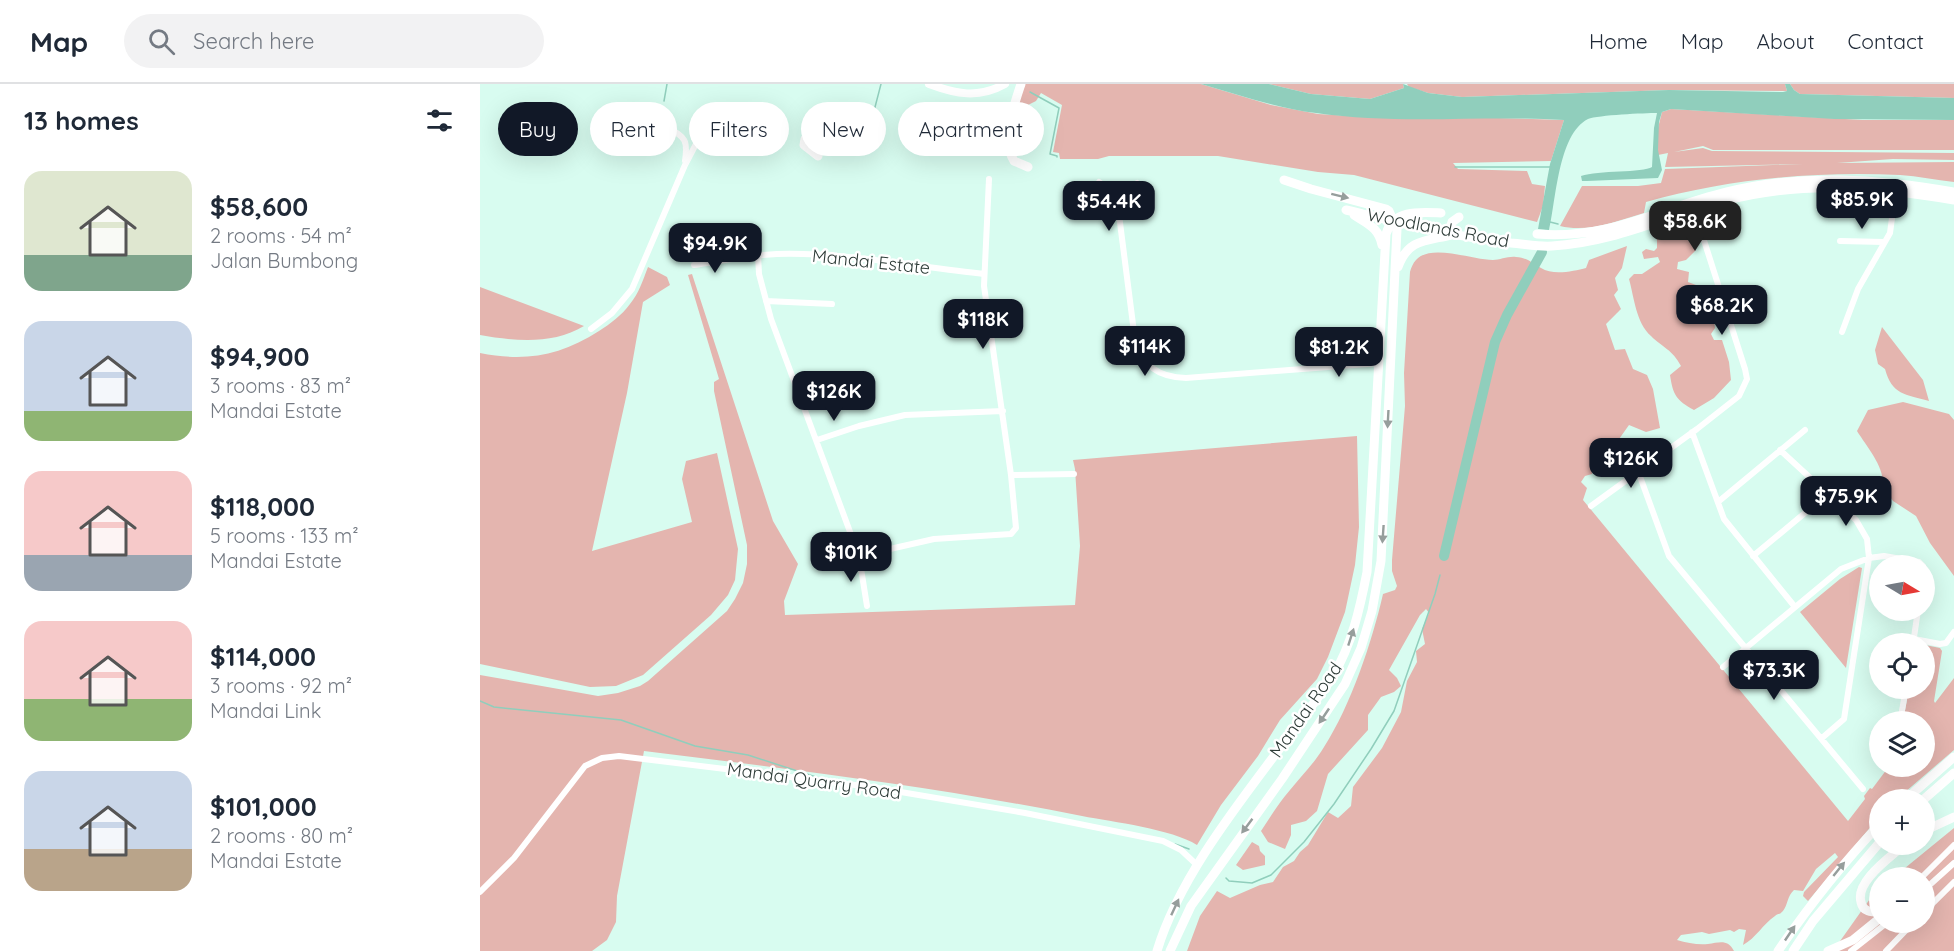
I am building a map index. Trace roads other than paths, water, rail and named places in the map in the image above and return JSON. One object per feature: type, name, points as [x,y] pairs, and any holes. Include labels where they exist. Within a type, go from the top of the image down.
[{"type":"main road","points":[[1021,84],[1012,119],[1010,152],[1014,161],[1028,166]]},
{"type":"main road","name":"Woodlands Road","points":[[1537,234],[1584,234],[1614,228],[1724,193],[1784,182],[1829,179],[1871,181],[1954,192]]},
{"type":"main road","points":[[1284,180],[1382,207],[1389,211],[1394,222]]},
{"type":"main road","name":"Woodlands Road","points":[[1380,237],[1371,225],[1346,210],[1487,241],[1550,246],[1616,236],[1694,209],[1745,196],[1786,189],[1828,186],[1882,189],[1954,200]]},
{"type":"main road","points":[[1383,262],[1386,234],[1394,222],[1413,212],[1441,213]]},
{"type":"main road","points":[[1362,214],[1376,225],[1383,262]]},
{"type":"main road","points":[[1395,276],[1401,258],[1408,248],[1424,241],[1455,235],[1450,229],[1452,222],[1459,217]]},
{"type":"main road","name":"Mandai Road","points":[[1170,951],[1191,906],[1282,779],[1345,684],[1361,648],[1372,611],[1381,561],[1397,229],[1394,222]]},
{"type":"main road","name":"Mandai Road","points":[[1157,951],[1179,898],[1197,865],[1333,676],[1348,645],[1367,572],[1380,363],[1383,262]]},
{"type":"main road","points":[[1373,486],[1380,485],[1386,475]]},
{"type":"main road","points":[[1918,789],[1954,757]]},
{"type":"main road","points":[[1262,773],[1272,767],[1277,768],[1281,771],[1282,779]]},
{"type":"main road","points":[[1935,790],[1954,773]]},
{"type":"main road","points":[[1935,826],[1954,817]]},
{"type":"main road","points":[[1778,951],[1803,915],[1869,836]]},
{"type":"main road","points":[[1793,951],[1813,921],[1869,855]]},
{"type":"main road","points":[[1880,867],[1893,855]]},
{"type":"main road","points":[[1869,879],[1861,891],[1860,900],[1862,907],[1869,910]]},
{"type":"main road","points":[[1828,951],[1853,940],[1869,927]]},
{"type":"street","points":[[929,84],[967,95],[983,93],[1005,84]]},
{"type":"street","points":[[677,133],[686,141],[685,165]]},
{"type":"street","points":[[591,329],[612,313],[632,289],[690,156]]},
{"type":"street","points":[[859,556],[934,539],[1013,532],[1017,522],[984,274],[989,179]]},
{"type":"street","points":[[1099,182],[1111,191],[1118,207],[1135,340],[1140,355],[1157,371],[1174,378],[1186,378],[1380,363]]},
{"type":"street","points":[[1118,207],[1123,191],[1137,183]]},
{"type":"street","points":[[1842,332],[1858,289],[1891,230],[1894,203],[1888,193],[1882,189]]},
{"type":"street","points":[[1894,203],[1908,192]]},
{"type":"street","points":[[1591,506],[1739,396],[1747,379],[1694,209]]},
{"type":"street","points":[[1840,242],[1884,242]]},
{"type":"street","name":"Mandai Estate","points":[[694,265],[758,255],[782,254],[831,256],[984,274]]},
{"type":"street","points":[[758,255],[759,273],[776,335],[859,556],[867,606]]},
{"type":"street","points":[[766,301],[832,304]]},
{"type":"street","points":[[817,440],[858,426],[905,415],[1003,411]]},
{"type":"street","points":[[1718,502],[1805,429]]},
{"type":"street","points":[[1692,432],[1724,519],[1795,607]]},
{"type":"street","points":[[1780,450],[1856,520],[1867,539],[1869,558],[1844,719],[1822,738]]},
{"type":"street","points":[[1638,471],[1669,556],[1863,789]]},
{"type":"street","points":[[1011,475],[1074,474]]},
{"type":"street","points":[[1753,556],[1829,493]]},
{"type":"street","points":[[1723,667],[1840,569],[1869,558]]},
{"type":"street","points":[[1935,643],[1946,643],[1954,632]]},
{"type":"street","name":"Mandai Quarry Road","points":[[480,892],[514,858],[585,766],[602,758],[619,756],[871,787],[1025,813],[1163,841],[1181,850],[1197,865]]},
{"type":"street","points":[[1932,867],[1954,845]]},
{"type":"street","points":[[1935,880],[1954,863]]},
{"type":"street","points":[[1935,901],[1954,882]]},
{"type":"street","points":[[1851,951],[1874,933]]},
{"type":"street","points":[[1886,951],[1903,933]]},
{"type":"waterway","points":[[664,101],[667,84]]},
{"type":"waterway","points":[[876,102],[881,84]]},
{"type":"waterway","points":[[1030,92],[1059,108],[1050,154],[1057,157]]},
{"type":"waterway","points":[[1455,167],[1551,167]]},
{"type":"waterway","points":[[1550,222],[1558,224]]},
{"type":"waterway","points":[[1444,556],[1495,342],[1507,315],[1542,252]]},
{"type":"waterway","points":[[1226,878],[1229,881],[1252,883],[1271,875],[1304,842],[1334,804],[1394,711],[1440,575]]},
{"type":"waterway","points":[[480,701],[494,707],[621,720],[695,746],[748,755],[819,778]]},
{"type":"waterway","points":[[1175,844],[1189,849]]}]
